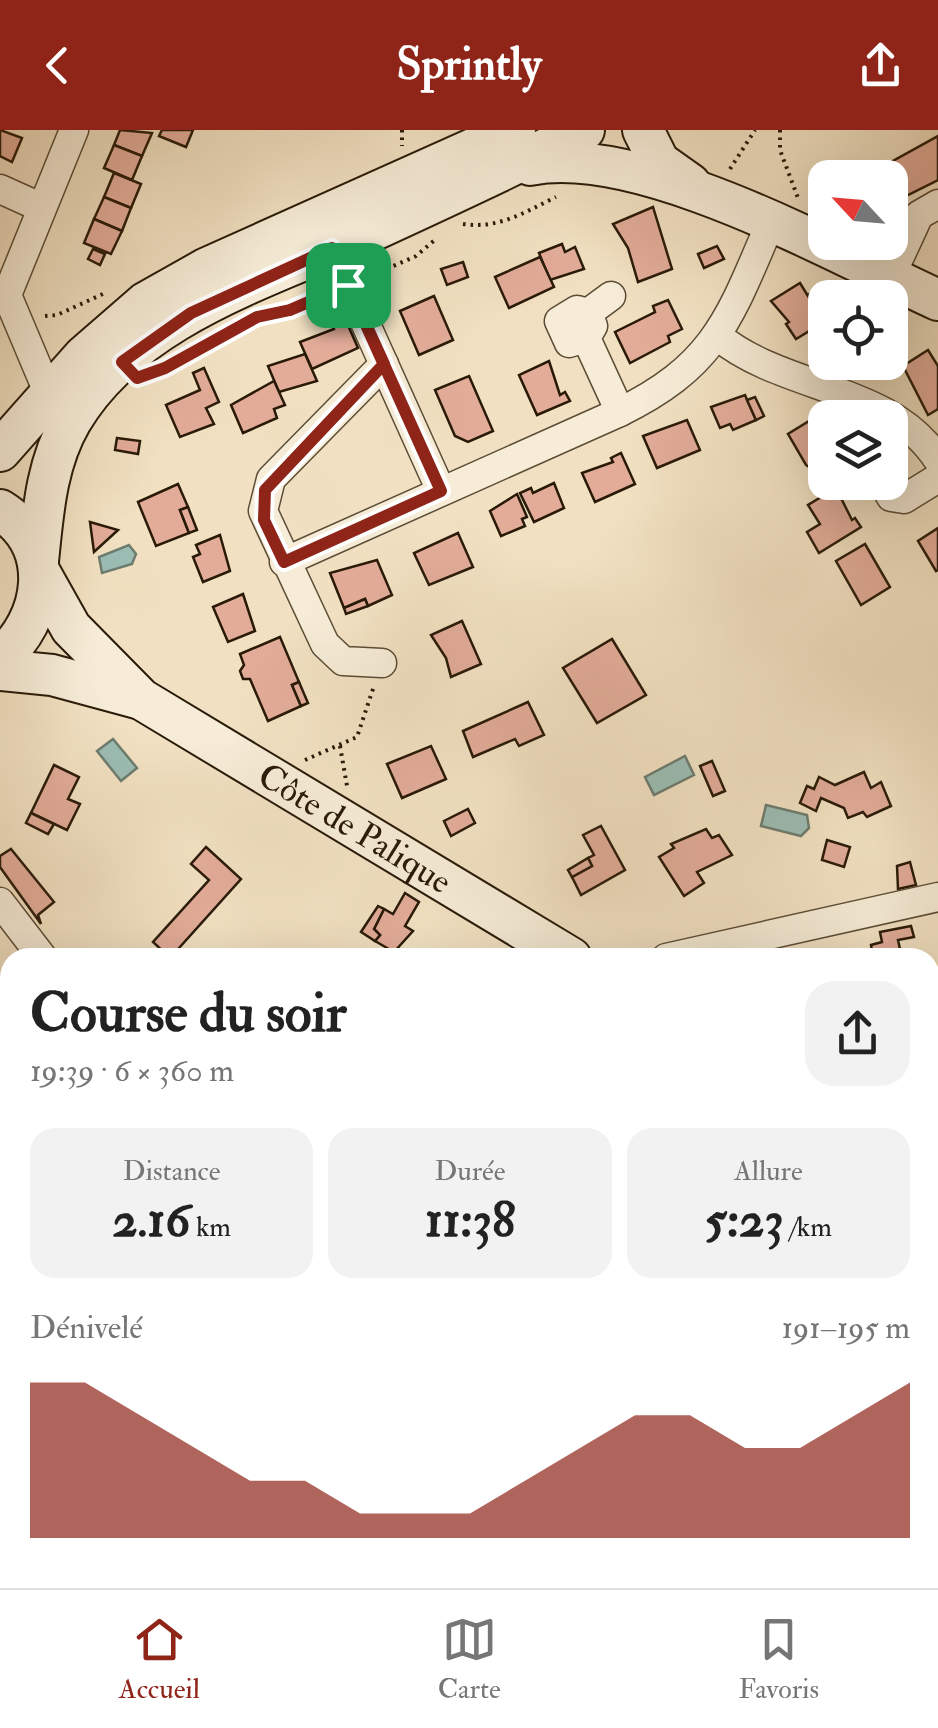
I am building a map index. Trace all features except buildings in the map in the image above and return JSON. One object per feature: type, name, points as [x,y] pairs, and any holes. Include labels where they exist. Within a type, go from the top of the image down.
[{"type":"street","points":[[50,397],[8,307],[9,283],[74,130]]},
{"type":"street","points":[[0,451],[112,329],[178,282],[516,130]]},
{"type":"street","points":[[0,658],[33,620],[54,458],[70,423],[95,390],[139,348],[191,313],[502,172],[584,130]]},
{"type":"street","points":[[644,130],[659,162],[710,198]]},
{"type":"street","points":[[502,172],[604,147],[938,300]]},
{"type":"street","points":[[0,189],[40,207]]},
{"type":"street","points":[[890,278],[919,215],[938,204]]},
{"type":"street","points":[[284,562],[620,412],[665,388],[719,336],[781,229]]},
{"type":"street","points":[[332,248],[441,491]]},
{"type":"street","points":[[610,296],[587,326],[620,412]]},
{"type":"street","points":[[719,336],[754,361],[849,400]]},
{"type":"street","points":[[382,663],[344,660],[333,654],[264,520],[265,490],[384,364]]},
{"type":"street","points":[[908,428],[928,444],[938,460]]},
{"type":"street","points":[[908,497],[938,478]]},
{"type":"street","name":"Côte de Palique","points":[[0,510],[27,536],[38,566],[71,628],[141,699],[554,948]]},
{"type":"street","name":"Côte de Palique","points":[[0,670],[52,675],[141,699]]},
{"type":"street","points":[[710,948],[931,898],[938,925]]},
{"type":"street","points":[[0,902],[35,948]]},
{"type":"path","points":[[402,130],[406,154]]},
{"type":"path","points":[[710,198],[754,130]]},
{"type":"path","points":[[780,130],[780,150],[803,208],[781,229]]},
{"type":"path","points":[[469,224],[482,228],[507,222],[566,193]]},
{"type":"path","points":[[165,368],[257,317],[290,310],[406,262],[436,239]]},
{"type":"path","points":[[16,326],[38,316],[58,315],[110,291]]},
{"type":"path","points":[[292,766],[358,737],[382,663]]},
{"type":"path","points":[[340,745],[349,800]]},
{"type":"water","points":[[129,545],[136,554],[132,564],[102,573],[99,557]]},
{"type":"water","points":[[113,739],[137,768],[121,781],[97,751]]},
{"type":"water","points":[[685,756],[694,775],[654,795],[645,777]]},
{"type":"water","points":[[766,805],[807,815],[809,828],[801,836],[761,826]]},
{"type":"route","points":[[348,285],[332,248],[191,313],[122,362],[137,378],[232,334],[257,317],[290,310],[348,285],[384,364],[272,479],[265,490],[264,520],[284,562],[441,491],[348,285]]}]
